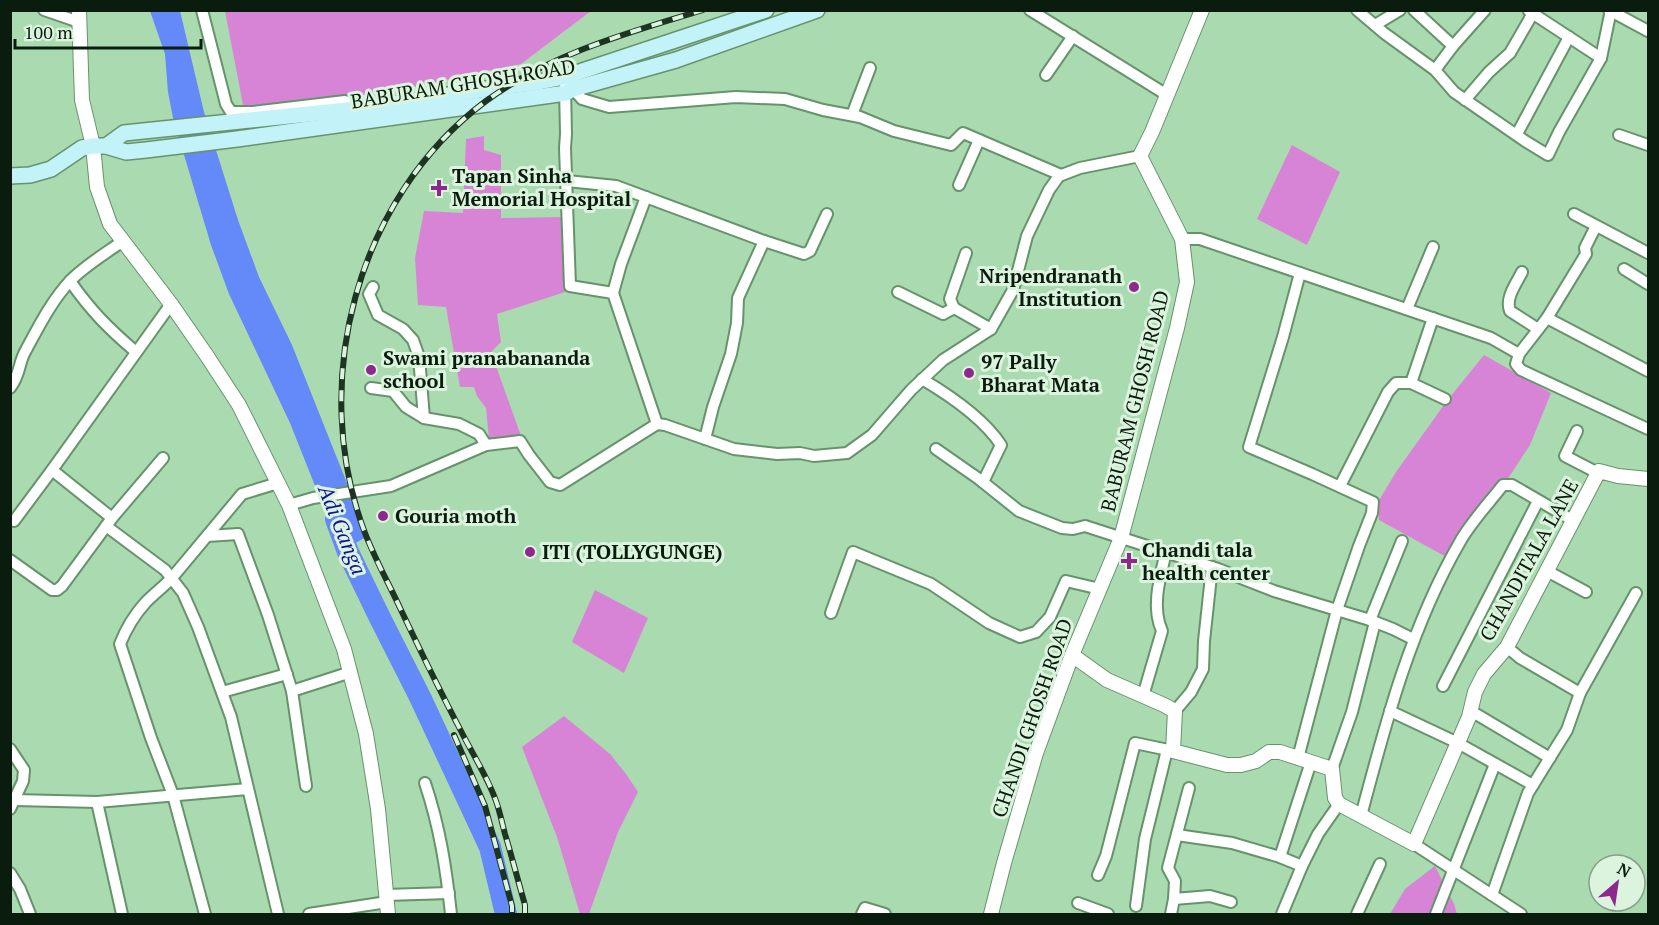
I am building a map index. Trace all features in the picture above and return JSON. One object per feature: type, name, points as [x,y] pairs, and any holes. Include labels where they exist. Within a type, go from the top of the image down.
[{"type":"main road","name":"BABURAM GHOSH ROAD","points":[[568,86],[766,10]]},
{"type":"main road","name":"BABURAM GHOSH ROAD","points":[[99,146],[124,133],[146,130],[352,114],[438,110],[568,86],[676,60],[817,10]]},
{"type":"main road","name":"BABURAM GHOSH ROAD","points":[[99,146],[126,152],[146,150],[352,114]]},
{"type":"main road","points":[[10,176],[30,175],[51,169],[82,148],[99,146]]},
{"type":"street","points":[[44,10],[79,16],[82,100],[99,146],[97,187],[110,224],[171,304],[239,405],[289,505],[344,648],[366,734],[378,809],[387,904]]},
{"type":"street","points":[[202,10],[226,104],[231,112],[253,112],[345,101],[352,114]]},
{"type":"street","points":[[1030,10],[1167,95]]},
{"type":"street","points":[[289,505],[313,498],[391,486],[486,445],[520,441],[528,455],[550,482],[560,485],[657,424],[734,449],[814,456],[847,453],[872,435],[922,379],[943,360],[992,329],[1013,290],[1027,236],[1050,190],[1061,176],[1080,168],[1140,156],[1202,10]]},
{"type":"street","points":[[1357,10],[1435,70],[1454,92],[1548,155],[1601,58],[1610,11],[1648,31]]},
{"type":"street","points":[[1376,25],[1400,10]]},
{"type":"street","points":[[1414,10],[1453,46]]},
{"type":"street","points":[[1435,70],[1485,10]]},
{"type":"street","points":[[1465,100],[1489,72],[1510,53],[1531,12],[1601,58]]},
{"type":"street","points":[[1046,75],[1073,36]]},
{"type":"street","points":[[1517,134],[1569,37]]},
{"type":"street","points":[[852,115],[870,68]]},
{"type":"street","points":[[568,86],[582,99],[609,106],[736,97],[785,99],[823,110],[860,117],[894,131],[951,145],[963,133],[1061,176]]},
{"type":"street","points":[[568,86],[565,148],[570,286],[613,293]]},
{"type":"street","points":[[1619,135],[1648,145]]},
{"type":"street","points":[[959,185],[979,140]]},
{"type":"street","name":"BABURAM GHOSH ROAD","points":[[1121,538],[1187,282],[1182,239],[1140,156]]},
{"type":"street","points":[[567,181],[616,186],[804,254],[810,251],[827,214]]},
{"type":"street","points":[[646,197],[621,264],[613,293],[657,424]]},
{"type":"street","points":[[1574,214],[1648,253]]},
{"type":"street","points":[[1596,226],[1585,248],[1586,254],[1547,318],[1519,354],[1516,364],[1521,370],[1648,429]]},
{"type":"street","points":[[1182,239],[1200,239],[1407,309],[1491,338],[1519,354]]},
{"type":"street","points":[[10,388],[20,372],[23,355],[48,310],[70,281],[123,241]]},
{"type":"street","points":[[705,439],[713,406],[731,354],[737,323],[738,298],[764,241]]},
{"type":"street","points":[[1407,309],[1433,247]]},
{"type":"street","points":[[966,253],[950,298],[954,308],[992,329]]},
{"type":"street","points":[[1623,269],[1648,284]]},
{"type":"street","points":[[1522,272],[1509,298],[1508,306],[1510,311],[1538,329]]},
{"type":"street","points":[[1280,857],[1305,760],[1337,610],[1372,513],[1373,502],[1249,447],[1300,273]]},
{"type":"street","points":[[70,281],[87,306],[136,352]]},
{"type":"street","points":[[374,287],[369,294],[378,315],[403,329],[413,340],[419,357],[424,418]]},
{"type":"street","points":[[898,292],[943,314],[954,308]]},
{"type":"street","points":[[12,521],[52,470],[171,304]]},
{"type":"street","points":[[1411,383],[1433,318]]},
{"type":"street","points":[[1547,318],[1648,371]]},
{"type":"street","points":[[922,379],[946,394],[999,442],[1000,449],[983,482]]},
{"type":"street","points":[[1340,486],[1388,392],[1396,383],[1411,383],[1445,399]]},
{"type":"street","points":[[371,388],[393,391],[406,407],[424,418],[459,424],[479,435],[486,445]]},
{"type":"street","points":[[1577,431],[1565,456],[1594,471],[1599,471]]},
{"type":"street","points":[[936,449],[1019,511],[1062,528],[1073,529],[1085,526],[1166,552],[1274,591],[1372,621],[1413,639]]},
{"type":"street","points":[[10,560],[52,590],[57,590],[109,522],[163,458]]},
{"type":"street","points":[[52,470],[165,570],[183,593],[231,717],[278,915]]},
{"type":"street","name":"CHANDITALA LANE","points":[[1414,844],[1471,711],[1475,692],[1484,674],[1506,647],[1599,471],[1618,476],[1648,479]]},
{"type":"street","points":[[205,915],[173,795],[151,738],[120,644],[125,632],[146,603],[171,579],[242,494],[278,483]]},
{"type":"street","points":[[1361,816],[1413,639],[1462,538],[1503,485],[1512,485],[1574,522]]},
{"type":"street","points":[[1443,686],[1539,501]]},
{"type":"street","points":[[207,536],[238,534],[268,615],[292,691],[306,786]]},
{"type":"street","name":"CHANDI GHOSH ROAD","points":[[991,915],[1036,753],[1072,655],[1121,538]]},
{"type":"street","points":[[1402,541],[1372,621],[1352,712],[1332,769],[1335,798],[1339,804],[1414,844],[1521,915]]},
{"type":"street","points":[[831,613],[853,552],[931,584],[989,623],[1020,637],[1036,632],[1050,617],[1066,581],[1100,589]]},
{"type":"street","points":[[1143,696],[1162,631],[1158,622],[1157,600],[1159,579],[1166,552]]},
{"type":"street","points":[[1136,906],[1145,839],[1170,750],[1175,711],[1191,692],[1203,669],[1212,567]]},
{"type":"street","points":[[1546,571],[1586,592]]},
{"type":"street","points":[[1492,895],[1528,793],[1567,730],[1580,693],[1636,593]]},
{"type":"street","points":[[1506,647],[1520,658],[1580,693]]},
{"type":"street","points":[[1072,655],[1107,680],[1175,711]]},
{"type":"street","points":[[292,691],[351,672]]},
{"type":"street","points":[[222,692],[287,674]]},
{"type":"street","points":[[1390,711],[1458,743],[1533,784]]},
{"type":"street","points":[[1471,711],[1550,758]]},
{"type":"street","points":[[1098,875],[1106,856],[1135,743],[1227,765],[1241,765],[1256,761],[1269,752],[1280,752],[1332,769]]},
{"type":"street","points":[[10,749],[24,770],[23,781],[13,805],[96,802],[248,789]]},
{"type":"street","points":[[1436,915],[1495,764]]},
{"type":"street","points":[[425,783],[439,828],[451,915]]},
{"type":"street","points":[[1171,915],[1175,882],[1168,868],[1189,788]]},
{"type":"street","points":[[96,802],[122,915]]},
{"type":"street","points":[[1282,915],[1318,834],[1339,804]]},
{"type":"street","points":[[1176,835],[1232,843],[1302,866]]},
{"type":"street","points":[[1357,915],[1380,864]]},
{"type":"street","points":[[10,873],[20,889],[30,915]]},
{"type":"street","points":[[309,915],[449,893]]},
{"type":"street","points":[[1174,899],[1210,896],[1231,903]]},
{"type":"street","points":[[1078,903],[1108,915]]},
{"type":"street","points":[[862,915],[865,908],[885,915]]},
{"type":"shaded area","points":[[225,11],[591,11],[521,64],[389,92],[244,110]]},
{"type":"shaded area","points":[[484,136],[484,150],[501,155],[501,218],[561,217],[565,292],[497,314],[501,342],[491,352],[521,436],[489,439],[486,408],[477,396],[474,387],[460,387],[446,307],[418,305],[415,258],[424,211],[463,213],[466,139]]},
{"type":"shaded area","points":[[1292,145],[1340,172],[1307,245],[1257,219]]},
{"type":"shaded area","points":[[1484,355],[1551,393],[1530,445],[1509,477],[1458,541],[1450,559],[1379,520],[1378,502],[1396,472],[1446,402]]},
{"type":"shaded area","points":[[595,590],[648,618],[624,673],[572,642]]},
{"type":"shaded area","points":[[564,716],[610,754],[638,792],[618,832],[589,914],[580,914],[557,837],[522,747]]},
{"type":"shaded area","points":[[1435,866],[1457,914],[1390,914],[1405,889]]},
{"type":"water","points":[[150,11],[180,11],[204,112],[238,220],[259,277],[292,345],[368,536],[341,551],[290,423],[229,294],[211,245],[173,118],[165,54]]},
{"type":"waterway","name":"Adi Ganga","points":[[336,519],[348,552],[420,697],[490,847],[506,914]]},
{"type":"railway","points":[[525,914],[525,905],[493,792],[373,552],[365,533],[349,475],[342,416],[344,356],[355,297],[376,241],[404,188],[441,141],[486,101],[536,70],[590,46],[703,10]]},
{"type":"railway","points":[[454,735],[485,806],[512,906],[512,914]]},
{"type":"place","name":"Tapan Sinha Memorial Hospital","points":[[439,188]]},
{"type":"place","name":"Nripendranath Institution","points":[[1134,287]]},
{"type":"place","name":"Swami pranabananda school","points":[[371,370]]},
{"type":"place","name":"97 Pally Bharat Mata","points":[[969,373]]},
{"type":"place","name":"Gouria moth","points":[[383,516]]},
{"type":"place","name":"ITI (TOLLYGUNGE)","points":[[530,552]]},
{"type":"place","name":"Chandi tala health center","points":[[1129,561]]}]
